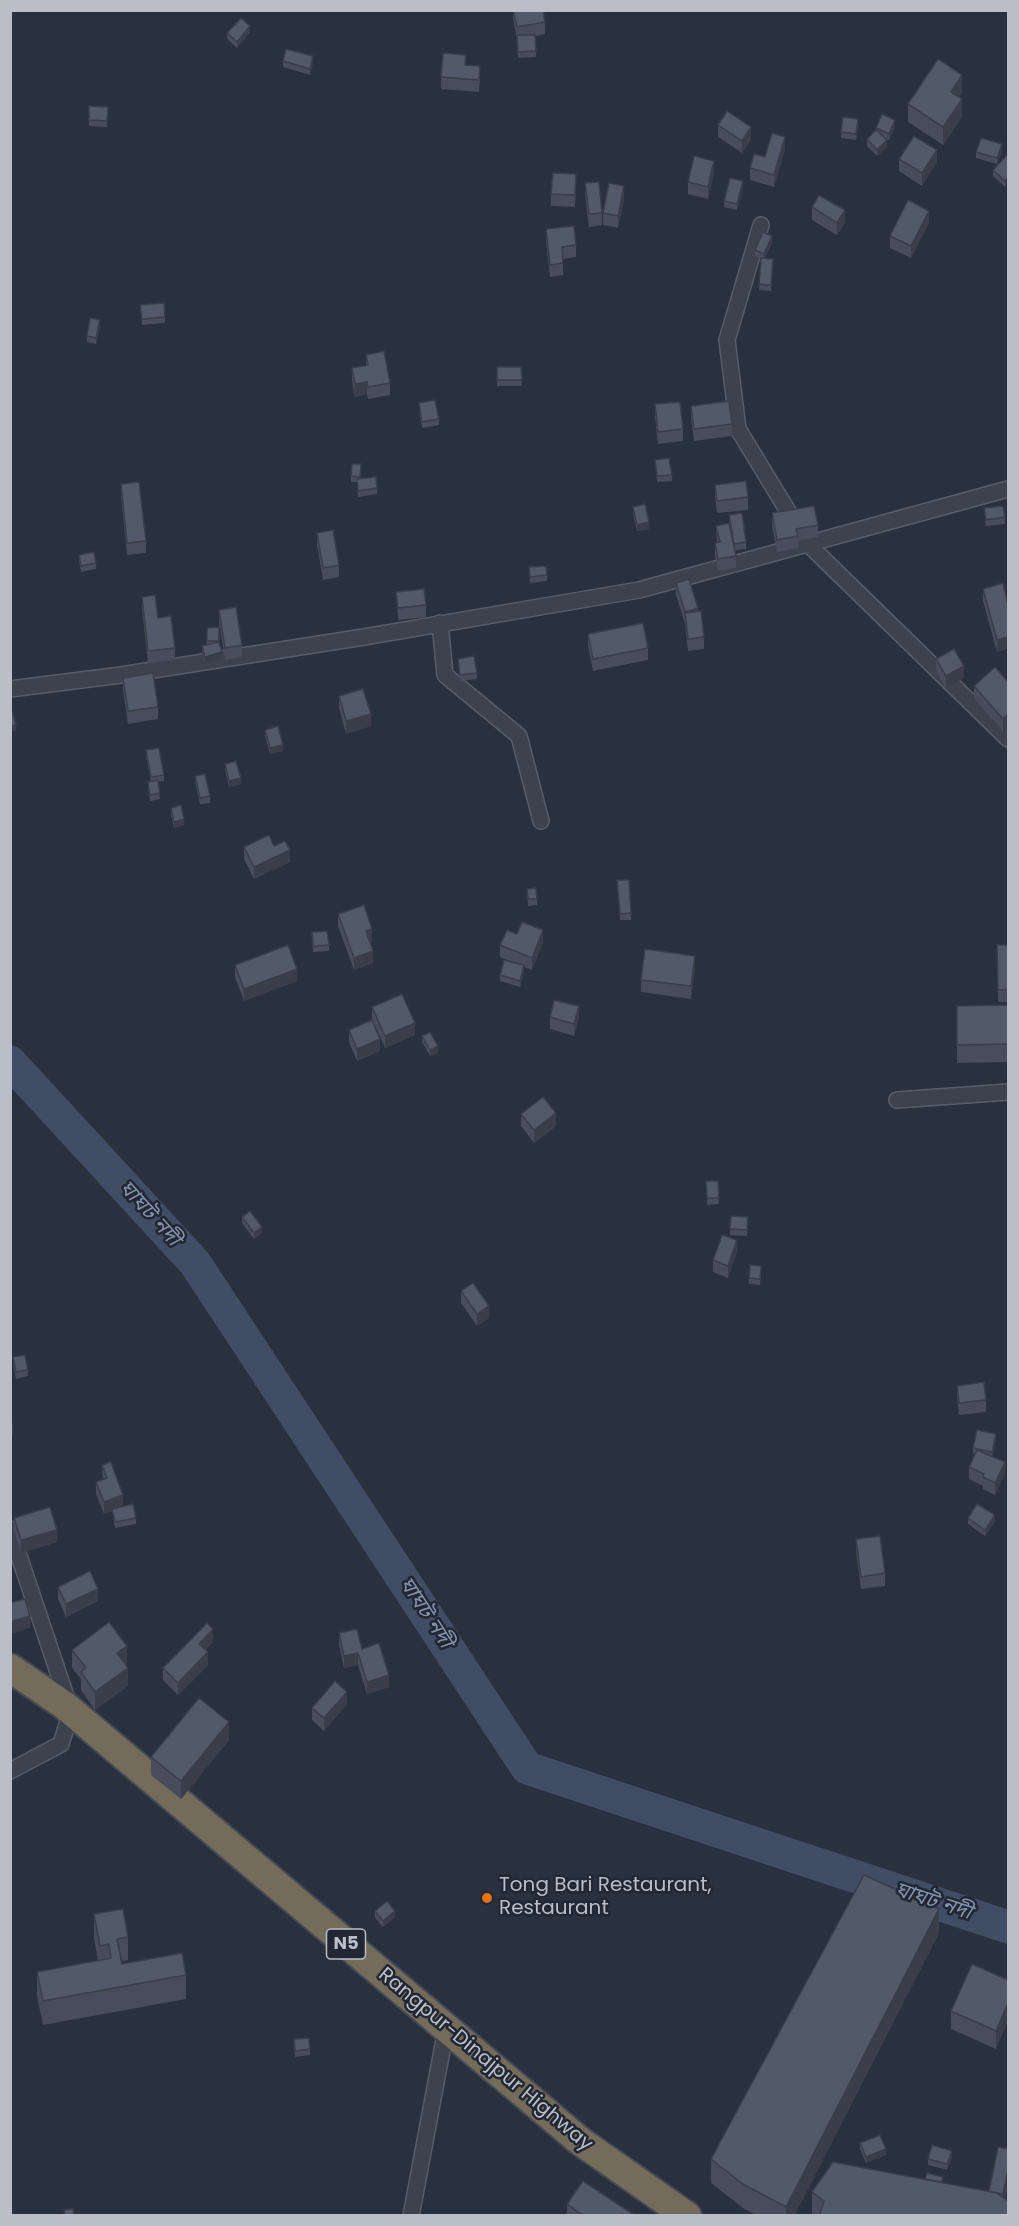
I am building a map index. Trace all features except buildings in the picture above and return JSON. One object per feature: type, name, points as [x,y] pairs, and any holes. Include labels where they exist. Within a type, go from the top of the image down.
[{"type":"highway","name":"Rangpur-Dinajpur Highway","points":[[10,1668],[71,1711],[580,2141],[687,2216]]},
{"type":"street","points":[[761,225],[727,340],[738,429],[808,544],[1008,739]]},
{"type":"street","points":[[10,689],[121,675],[639,590],[1008,489]]},
{"type":"street","points":[[440,623],[446,675],[519,736],[542,820]]},
{"type":"street","points":[[897,1101],[1008,1092]]},
{"type":"street","points":[[10,1529],[71,1711],[61,1744],[10,1771]]},
{"type":"street","points":[[411,2216],[446,2029]]},
{"type":"waterway","name":"ঘাঘট নদী","points":[[10,1062],[195,1263],[527,1768],[1008,1927]]},
{"type":"place","name":"Tong Bari Restaurant, Restaurant","points":[[487,1898]]}]
